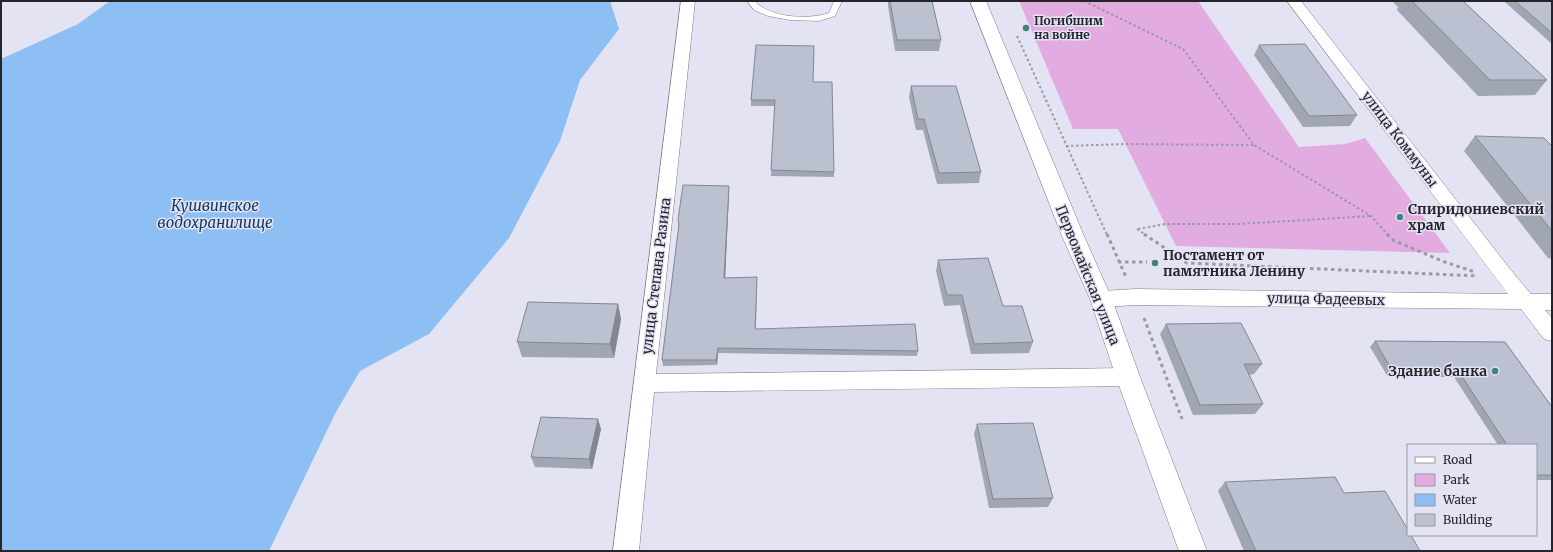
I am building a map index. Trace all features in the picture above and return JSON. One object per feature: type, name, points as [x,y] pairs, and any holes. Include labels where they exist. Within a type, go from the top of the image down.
[{"type":"main road","name":"Первомайская улица","points":[[978,1],[1073,236],[1100,298],[1193,551]]},
{"type":"street","name":"улица Степана Разина","points":[[626,551],[688,1]]},
{"type":"street","name":"улица Коммуны","points":[[1294,1],[1496,275],[1526,301],[1552,333]]},
{"type":"street","name":"улица Фадеевых","points":[[1100,298],[1136,297],[1552,302]]},
{"type":"street","points":[[644,384],[1128,377]]},
{"type":"lane","points":[[751,1],[757,8],[771,14],[790,18],[819,19],[832,14],[838,1]]},
{"type":"path","points":[[1084,1],[1183,49],[1254,145],[1371,216],[1393,240],[1442,261],[1496,275]]},
{"type":"path","points":[[1014,30],[1063,140]]},
{"type":"path","points":[[1066,146],[1125,144],[1254,145]]},
{"type":"path","points":[[1371,216],[1239,224],[1165,224],[1137,229],[1188,263],[1496,275]]},
{"type":"path","points":[[1118,262],[1147,262]]},
{"type":"green space","points":[[1019,1],[1198,1],[1299,147],[1345,144],[1365,138],[1450,253],[1176,246],[1118,129],[1073,129]]},
{"type":"water","name":"Кушвинское водохранилище","points":[[110,1],[610,1],[619,29],[580,80],[560,141],[509,238],[429,334],[360,371],[336,412],[269,551],[1,551],[1,59],[78,24]]},
{"type":"building","points":[[890,1],[932,1],[941,40],[897,40]]},
{"type":"building","points":[[1412,1],[1463,1],[1547,80],[1490,80]]},
{"type":"building","points":[[1515,1],[1552,1],[1552,33]]},
{"type":"building","points":[[1305,44],[1357,115],[1309,116],[1259,45]]},
{"type":"building","points":[[756,45],[814,46],[813,82],[832,82],[834,172],[771,170],[775,100],[751,100]]},
{"type":"building","points":[[911,86],[956,86],[981,172],[939,173],[924,119],[918,119]]},
{"type":"building","points":[[1475,136],[1544,138],[1552,146],[1552,231]]},
{"type":"building","points":[[683,185],[729,186],[724,278],[757,277],[755,329],[915,324],[918,351],[718,348],[716,360],[662,360]]},
{"type":"building","points":[[988,258],[1003,306],[1022,306],[1033,342],[974,344],[962,295],[947,295],[938,260]]},
{"type":"building","points":[[528,302],[618,304],[610,344],[517,342]]},
{"type":"building","points":[[1241,323],[1262,364],[1244,364],[1263,404],[1200,405],[1166,324]]},
{"type":"building","points":[[1375,341],[1505,342],[1552,407],[1552,475],[1537,475],[1537,444],[1506,444],[1459,372],[1393,372]]},
{"type":"building","points":[[541,417],[598,419],[589,459],[531,457]]},
{"type":"building","points":[[1033,423],[1053,498],[993,499],[977,424]]},
{"type":"building","points":[[1335,477],[1344,493],[1385,491],[1407,528],[1407,536],[1412,536],[1420,551],[1256,551],[1225,482]]},
{"type":"place","name":"Погибшим на войне","points":[[1026,28]]},
{"type":"place","name":"Спиридониевский храм","points":[[1400,217]]},
{"type":"place","name":"Постамент от памятника Ленину","points":[[1155,263]]},
{"type":"place","name":"Здание банка","points":[[1495,371]]}]
